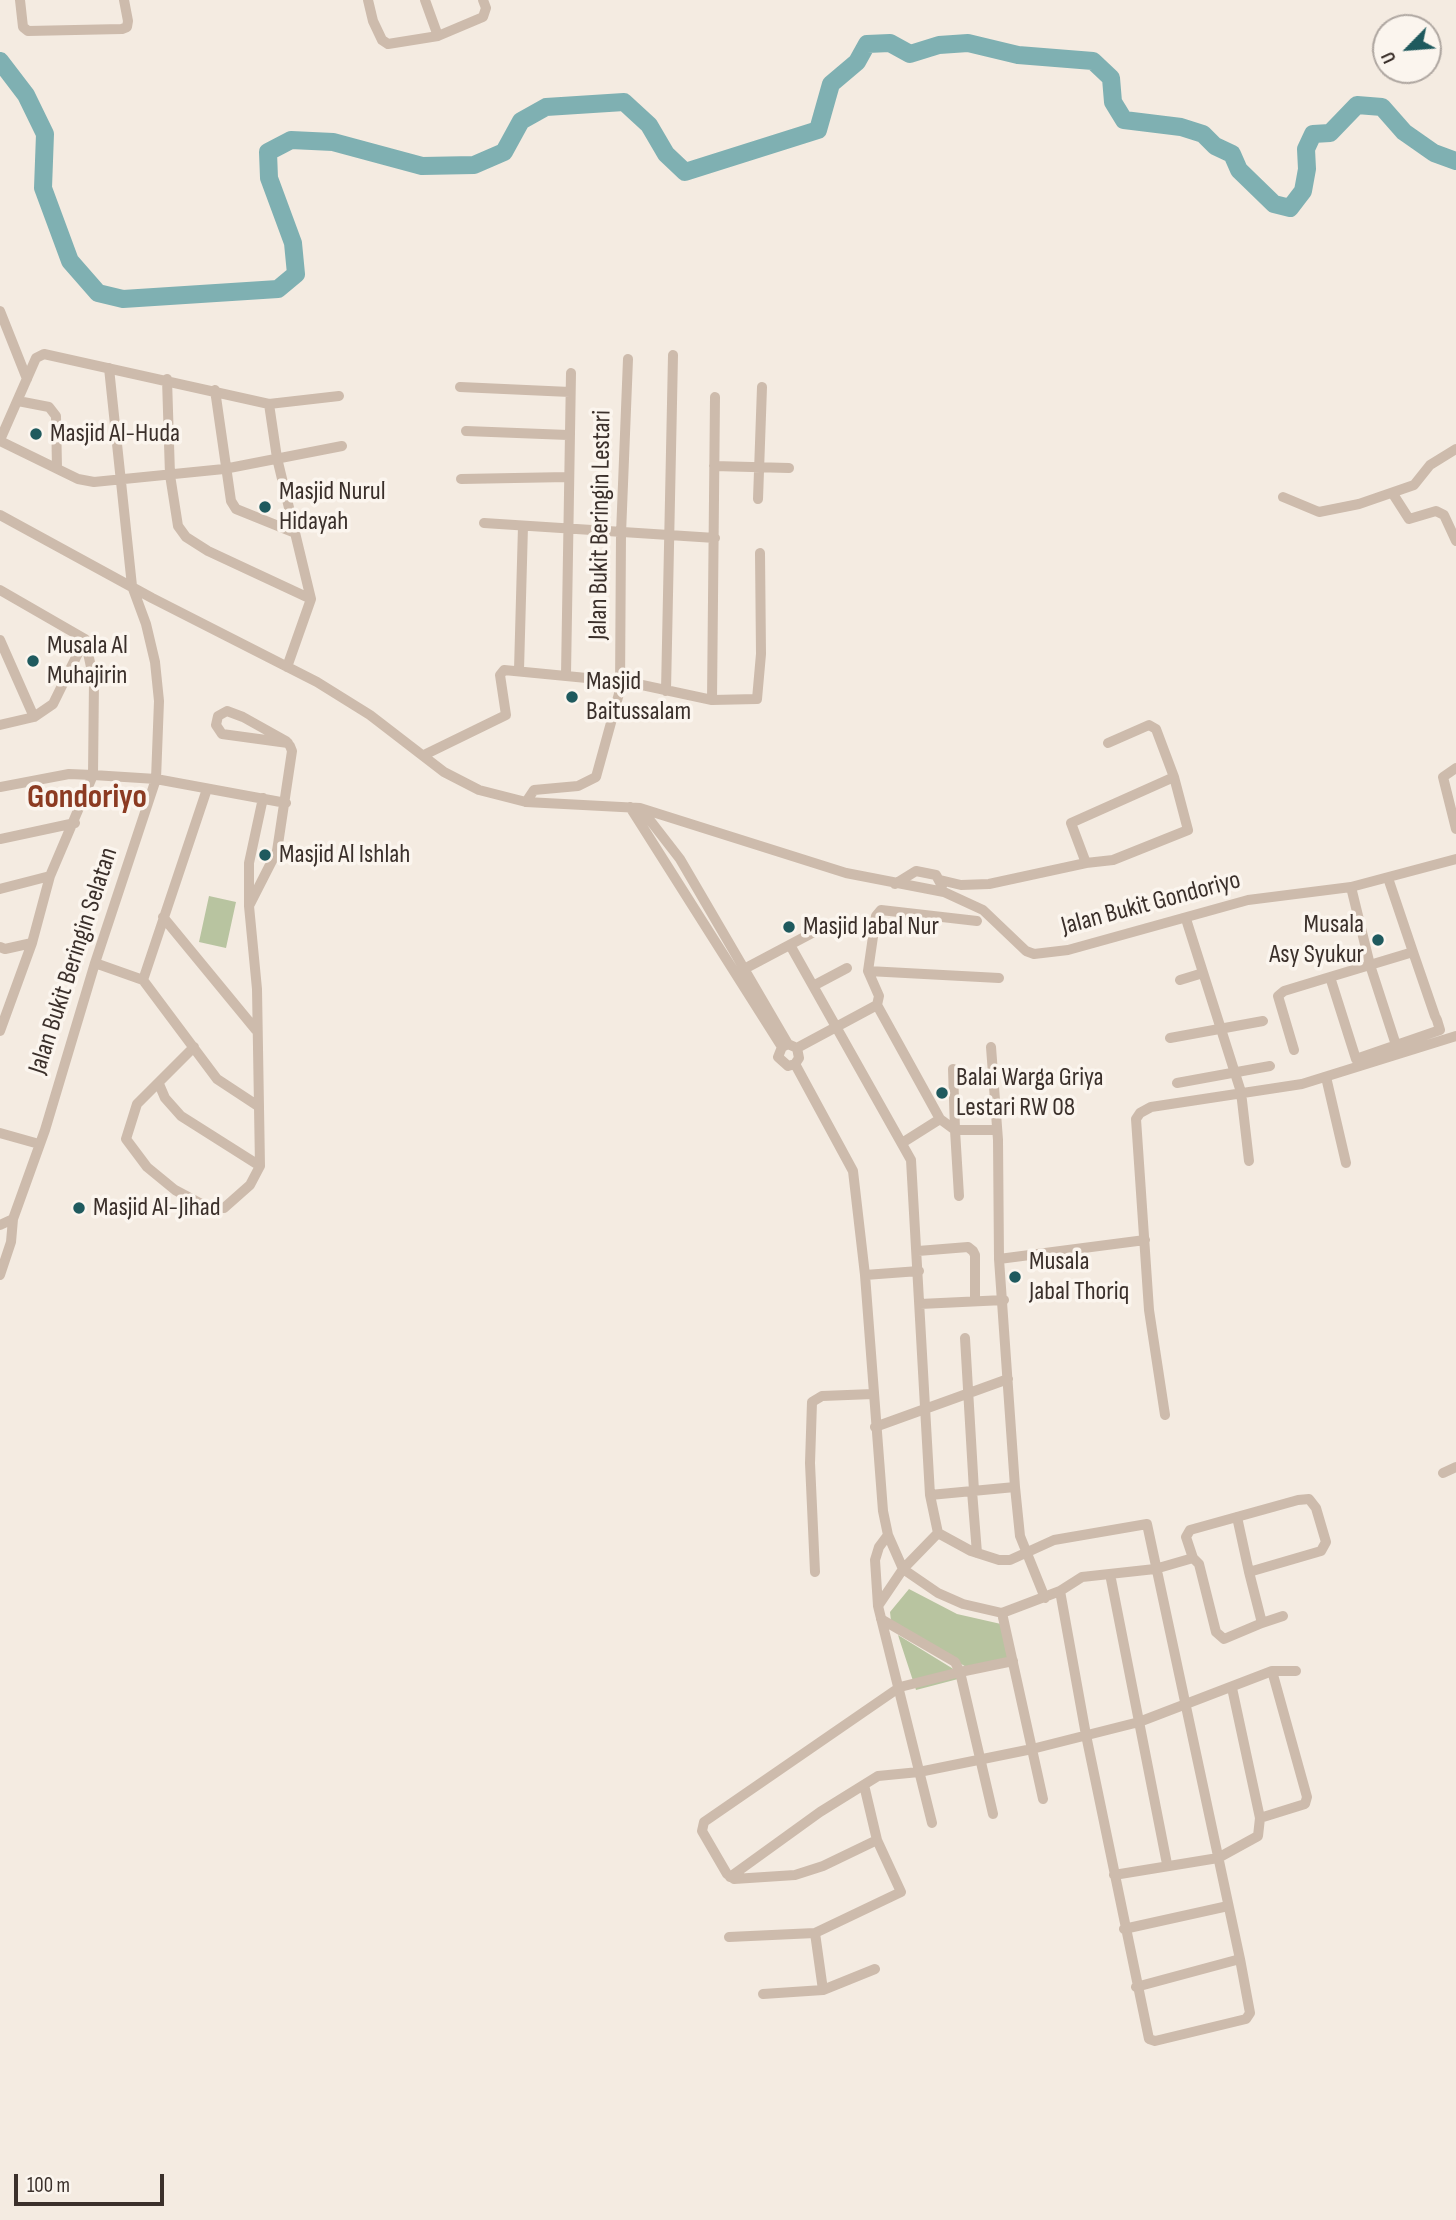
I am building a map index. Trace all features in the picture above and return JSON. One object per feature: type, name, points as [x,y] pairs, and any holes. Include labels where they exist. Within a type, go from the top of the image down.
[{"type":"street","points":[[20,0],[23,27],[28,31],[122,29],[127,27],[128,21],[124,0]]},
{"type":"street","points":[[368,0],[373,21],[382,40],[388,44],[438,36],[483,17],[486,8],[483,0]]},
{"type":"street","points":[[425,0],[438,36]]},
{"type":"street","points":[[0,311],[27,379]]},
{"type":"street","points":[[666,691],[669,623],[667,533],[673,355]]},
{"type":"street","points":[[338,396],[269,404],[167,379],[56,356],[39,356],[0,441],[84,480],[120,481],[224,469],[342,446]]},
{"type":"street","name":"Jalan Bukit Beringin Lestari","points":[[526,802],[534,790],[578,786],[596,777],[621,681],[621,534],[628,359]]},
{"type":"street","name":"Jalan Bukit Beringin Selatan","points":[[0,1275],[11,1242],[13,1219],[156,779],[159,701],[155,662],[146,624],[132,586],[109,368]]},
{"type":"street","points":[[566,675],[571,373]]},
{"type":"street","points":[[167,379],[170,475],[178,526],[186,537],[208,551],[311,599]]},
{"type":"street","points":[[460,387],[570,392]]},
{"type":"street","points":[[758,499],[762,387]]},
{"type":"street","points":[[215,390],[230,501],[236,509],[293,532]]},
{"type":"street","points":[[712,700],[715,397]]},
{"type":"street","points":[[18,401],[48,407],[56,416],[57,468]]},
{"type":"street","points":[[269,404],[277,458],[311,599],[287,667]]},
{"type":"street","points":[[466,431],[568,435]]},
{"type":"street","points":[[1283,497],[1326,513],[1393,494],[1414,485],[1430,464],[1456,449]]},
{"type":"street","points":[[715,466],[789,468]]},
{"type":"street","points":[[461,479],[568,477]]},
{"type":"street","points":[[1393,494],[1409,519],[1436,511],[1444,515],[1456,541]]},
{"type":"street","name":"Jalan Bukit Gondoriyo","points":[[1,516],[317,682],[370,715],[444,772],[479,790],[526,802],[636,807],[876,881],[944,892],[983,910],[1026,950],[1034,954],[1068,950],[1248,900],[1351,887],[1456,859]]},
{"type":"street","points":[[485,523],[621,534],[667,533],[715,538]]},
{"type":"street","points":[[519,670],[523,526]]},
{"type":"street","points":[[424,755],[506,715],[500,675],[504,670],[621,681],[712,700],[757,699],[760,691],[760,553]]},
{"type":"street","points":[[0,590],[85,639],[94,681],[93,775],[75,823],[50,876],[32,943],[0,1031]]},
{"type":"street","points":[[0,725],[34,717],[53,704],[85,639]]},
{"type":"street","points":[[0,640],[34,717]]},
{"type":"street","points":[[249,906],[275,857],[293,763],[288,743],[227,711],[220,714],[216,721],[222,734],[288,743]]},
{"type":"street","points":[[895,884],[916,871],[930,872],[940,880],[961,885],[989,884],[1086,863],[1113,860],[1188,830],[1174,777],[1156,729],[1149,725],[1108,743]]},
{"type":"street","points":[[1456,768],[1443,777],[1456,829]]},
{"type":"street","points":[[0,786],[69,774],[93,775],[156,779],[286,803]]},
{"type":"street","points":[[1086,863],[1071,823],[1174,777]]},
{"type":"street","points":[[143,979],[207,789]]},
{"type":"street","points":[[194,1048],[136,1104],[126,1139],[146,1167],[176,1190],[206,1207],[224,1208],[250,1185],[260,1166],[257,989],[249,906],[250,854],[263,798]]},
{"type":"street","points":[[636,807],[680,859],[746,968],[789,1046]]},
{"type":"street","points":[[636,807],[789,1046],[799,1058],[795,1064],[789,1066],[780,1062],[778,1053],[789,1046],[838,1027],[877,1005]]},
{"type":"street","points":[[0,839],[75,823]]},
{"type":"street","points":[[0,889],[50,876]]},
{"type":"street","points":[[1330,977],[1356,1059],[1440,1030],[1388,878]]},
{"type":"street","points":[[940,880],[944,892]]},
{"type":"street","points":[[1351,887],[1370,965],[1396,1045]]},
{"type":"street","points":[[977,921],[881,911],[876,916],[868,971],[879,996],[877,1005],[940,1119],[955,1130],[996,1130]]},
{"type":"street","points":[[163,917],[256,1030]]},
{"type":"street","points":[[1186,919],[1218,1029],[1241,1092],[1249,1161]]},
{"type":"street","points":[[746,968],[829,924]]},
{"type":"street","points":[[0,947],[5,949],[32,943]]},
{"type":"street","points":[[790,945],[911,1160],[930,1495],[938,1533]]},
{"type":"street","points":[[1294,1050],[1278,996],[1284,991],[1413,952]]},
{"type":"street","points":[[95,963],[143,979],[217,1079],[258,1106]]},
{"type":"street","points":[[813,986],[847,968]]},
{"type":"street","points":[[868,971],[999,978]]},
{"type":"street","points":[[1180,980],[1203,973]]},
{"type":"street","points":[[1170,1038],[1263,1021]]},
{"type":"street","points":[[1165,1415],[1149,1310],[1136,1119],[1152,1107],[1326,1077],[1456,1036]]},
{"type":"street","points":[[990,1046],[996,1130],[999,1259],[1004,1300],[1015,1487],[1025,1551],[1045,1598]]},
{"type":"street","points":[[795,1064],[853,1171],[865,1275],[883,1511],[888,1535],[903,1569],[939,1593],[963,1604],[1002,1613],[1045,1598],[1082,1577],[1155,1569],[1193,1558]]},
{"type":"street","points":[[1177,1083],[1270,1066]]},
{"type":"street","points":[[953,1069],[959,1196]]},
{"type":"street","points":[[1326,1077],[1346,1163]]},
{"type":"street","points":[[159,1084],[165,1098],[181,1116],[260,1166]]},
{"type":"street","points":[[902,1143],[940,1119]]},
{"type":"street","points":[[0,1133],[39,1144]]},
{"type":"street","points":[[0,1225],[13,1219]]},
{"type":"street","points":[[999,1259],[1145,1240]]},
{"type":"street","points":[[918,1251],[968,1247],[973,1251],[975,1299]]},
{"type":"street","points":[[865,1275],[919,1271]]},
{"type":"street","points":[[920,1304],[975,1299],[1004,1300]]},
{"type":"street","points":[[965,1338],[977,1553]]},
{"type":"street","points":[[875,1427],[1008,1379]]},
{"type":"street","points":[[815,1572],[810,1409],[812,1402],[822,1396],[873,1394]]},
{"type":"street","points":[[1443,1473],[1456,1467]]},
{"type":"street","points":[[930,1495],[1015,1487]]},
{"type":"street","points":[[1249,1572],[1321,1551],[1326,1542],[1316,1508],[1309,1499],[1190,1530],[1186,1537],[1193,1558],[1199,1564],[1216,1632],[1221,1638],[1283,1616]]},
{"type":"street","points":[[1237,1517],[1262,1623]]},
{"type":"street","points":[[938,1533],[990,1559],[1010,1560],[1054,1539],[1147,1524],[1240,1959],[1249,2017],[1151,2041],[1124,1929],[1060,1591]]},
{"type":"street","points":[[878,1606],[903,1569],[938,1533]]},
{"type":"street","points":[[888,1535],[875,1560],[878,1606],[901,1687],[932,1823]]},
{"type":"street","points":[[1110,1574],[1167,1864]]},
{"type":"street","points":[[1002,1613],[1043,1799]]},
{"type":"street","points":[[881,1619],[955,1662],[960,1672],[993,1814]]},
{"type":"street","points":[[730,1877],[705,1841],[702,1831],[704,1822],[901,1687],[1013,1661]]},
{"type":"street","points":[[730,1877],[878,1776],[919,1772],[1032,1749],[1139,1722],[1272,1671],[1296,1671]]},
{"type":"street","points":[[1259,1818],[1304,1805],[1307,1801],[1272,1671]]},
{"type":"street","points":[[1114,1875],[1167,1864],[1218,1858],[1258,1836],[1259,1818],[1231,1688]]},
{"type":"street","points":[[729,1937],[815,1933],[901,1892],[877,1840],[864,1785]]},
{"type":"street","points":[[730,1877],[795,1875],[823,1866],[877,1840]]},
{"type":"street","points":[[1124,1929],[1228,1906]]},
{"type":"street","points":[[815,1933],[823,1990]]},
{"type":"street","points":[[1136,1987],[1240,1959]]},
{"type":"street","points":[[763,1994],[823,1990],[875,1969]]},
{"type":"green space","points":[[209,896],[236,902],[226,948],[199,942]]},
{"type":"green space","points":[[909,1589],[957,1614],[1001,1624],[1011,1664],[976,1673],[891,1621],[890,1612]]},
{"type":"green space","points":[[898,1635],[955,1670],[958,1679],[916,1690]]},
{"type":"waterway","points":[[0,61],[26,95],[45,134],[43,188],[70,261],[98,293],[123,299],[278,289],[296,274],[293,243],[269,178],[268,152],[291,140],[333,142],[422,166],[474,165],[504,152],[521,121],[546,107],[624,102],[649,125],[666,154],[685,172],[818,130],[831,84],[857,62],[867,44],[890,43],[910,54],[939,45],[968,43],[1018,55],[1093,61],[1111,78],[1113,102],[1124,120],[1181,127],[1203,134],[1215,146],[1232,154],[1239,170],[1274,204],[1290,208],[1303,191],[1307,169],[1306,149],[1313,134],[1330,133],[1357,105],[1382,107],[1404,132],[1434,153],[1456,161]]},
{"type":"place","name":"Masjid Al-Huda","points":[[36,434]]},
{"type":"place","name":"Masjid Nurul Hidayah","points":[[265,507]]},
{"type":"place","name":"Musala Al Muhajirin","points":[[33,661]]},
{"type":"place","name":"Masjid Baitussalam","points":[[572,697]]},
{"type":"place","name":"Masjid Al Ishlah","points":[[265,855]]},
{"type":"place","name":"Masjid Jabal Nur","points":[[789,927]]},
{"type":"place","name":"Musala Asy Syukur","points":[[1378,940]]},
{"type":"place","name":"Balai Warga Griya Lestari RW 08","points":[[942,1093]]},
{"type":"place","name":"Masjid Al-Jihad","points":[[79,1208]]},
{"type":"place","name":"Musala Jabal Thoriq","points":[[1015,1277]]},
{"type":"district","name":"Gondoriyo","points":[[87,799]]}]
